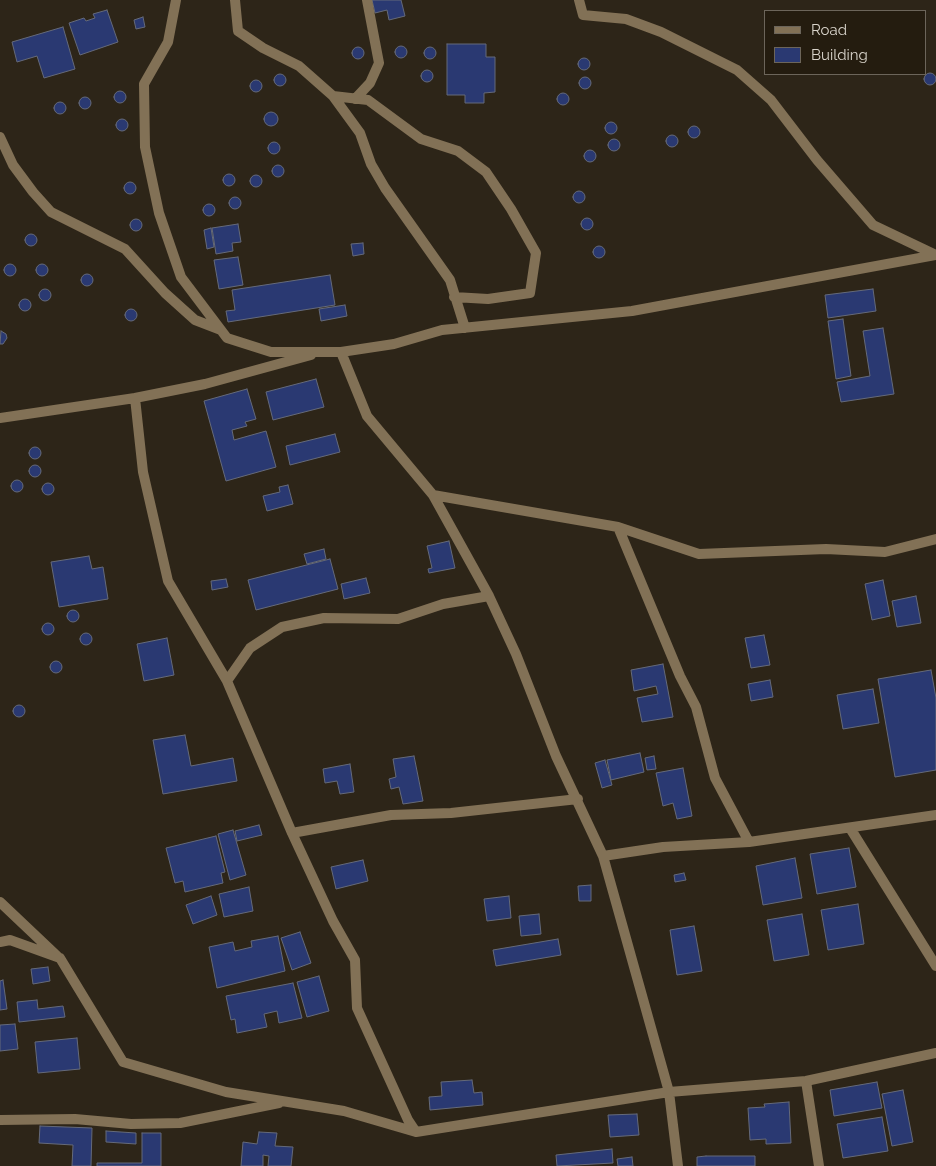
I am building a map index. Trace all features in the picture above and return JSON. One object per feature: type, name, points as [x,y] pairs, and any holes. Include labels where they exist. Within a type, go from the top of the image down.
[{"type":"street","points":[[176,0],[168,42],[144,84],[145,147],[159,213],[182,277],[227,338],[272,352],[341,352],[394,344],[442,330],[632,311],[936,255]]},
{"type":"street","points":[[235,0],[238,31],[263,48],[299,66],[333,96],[360,133],[371,164],[385,188],[450,280],[465,328]]},
{"type":"street","points":[[356,99],[370,83],[379,63],[367,0]]},
{"type":"street","points":[[579,0],[582,15],[626,19],[660,32],[737,70],[771,100],[817,160],[873,225],[936,255]]},
{"type":"street","points":[[333,96],[368,100],[421,139],[458,151],[486,172],[511,209],[536,253],[530,293],[488,300],[454,297]]},
{"type":"street","points":[[0,137],[14,165],[32,192],[51,212],[125,249],[165,293],[196,320],[221,330]]},
{"type":"street","points":[[0,418],[135,398],[205,384],[326,351]]},
{"type":"street","points":[[341,352],[367,416],[433,495],[488,596],[516,654],[556,756],[578,799],[603,856],[669,1092],[678,1166]]},
{"type":"street","points":[[135,398],[143,472],[168,581],[227,681],[292,833],[333,921],[354,960],[357,1008],[408,1120],[416,1132]]},
{"type":"street","points":[[433,495],[618,527],[699,554],[826,549],[885,552],[936,539]]},
{"type":"street","points":[[618,527],[680,676],[696,707],[715,778],[749,842]]},
{"type":"street","points":[[227,681],[250,648],[282,627],[324,618],[398,619],[442,604],[488,596]]},
{"type":"street","points":[[292,833],[390,815],[451,813],[578,799]]},
{"type":"street","points":[[603,856],[663,847],[749,842],[936,815]]},
{"type":"street","points":[[850,828],[936,966]]},
{"type":"street","points":[[0,902],[60,958],[123,1062],[226,1092],[344,1111],[416,1132],[669,1092],[806,1081],[936,1053]]},
{"type":"street","points":[[0,942],[10,940],[60,958]]},
{"type":"street","points":[[806,1081],[819,1166]]},
{"type":"street","points":[[0,1120],[75,1120],[131,1124],[180,1123],[284,1101]]},
{"type":"building","points":[[372,0],[401,0],[405,16],[389,20],[387,10],[375,13]]},
{"type":"building","points":[[107,10],[118,42],[80,55],[69,23],[84,18],[86,21],[95,18],[93,14]]},
{"type":"building","points":[[143,17],[145,27],[136,29],[134,20]]},
{"type":"building","points":[[63,27],[75,69],[44,78],[37,56],[17,62],[12,42]]},
{"type":"building","points":[[447,44],[486,44],[486,57],[495,57],[495,92],[484,93],[484,103],[465,103],[465,95],[447,95]]},
{"type":"building","points":[[403,46],[406,47],[406,57],[399,58],[396,57],[395,50],[396,47]]},
{"type":"building","points":[[360,47],[363,48],[363,58],[356,59],[353,58],[352,51],[353,48]]},
{"type":"building","points":[[432,47],[435,48],[435,58],[428,59],[425,58],[424,51],[425,48]]},
{"type":"building","points":[[586,58],[589,59],[589,69],[582,70],[579,69],[578,62],[579,59]]},
{"type":"building","points":[[429,70],[432,71],[432,81],[425,82],[422,81],[421,74],[422,71]]},
{"type":"building","points":[[932,73],[936,77],[935,84],[925,84],[924,77],[926,74]]},
{"type":"building","points":[[282,74],[285,75],[285,85],[278,86],[275,85],[274,78],[275,75]]},
{"type":"building","points":[[587,77],[590,78],[590,88],[583,89],[580,88],[579,81],[580,78]]},
{"type":"building","points":[[258,80],[261,81],[261,91],[254,92],[251,91],[250,84],[251,81]]},
{"type":"building","points":[[122,91],[125,92],[125,102],[118,103],[115,102],[114,95],[115,92]]},
{"type":"building","points":[[565,93],[568,94],[568,104],[561,105],[558,104],[557,97],[558,94]]},
{"type":"building","points":[[87,97],[90,98],[90,108],[83,109],[80,108],[79,101],[80,98]]},
{"type":"building","points":[[62,102],[65,103],[65,113],[58,114],[55,113],[54,106],[55,103]]},
{"type":"building","points":[[271,112],[276,114],[278,119],[276,124],[271,126],[266,124],[264,119],[266,114]]},
{"type":"building","points":[[124,119],[127,120],[127,130],[120,131],[117,130],[116,123],[117,120]]},
{"type":"building","points":[[613,122],[616,123],[616,133],[609,134],[606,133],[605,126],[606,123]]},
{"type":"building","points":[[696,126],[699,127],[699,137],[692,138],[689,137],[688,130],[689,127]]},
{"type":"building","points":[[674,135],[677,136],[677,146],[670,147],[667,146],[666,139],[667,136]]},
{"type":"building","points":[[616,139],[619,140],[619,150],[612,151],[609,150],[608,143],[609,140]]},
{"type":"building","points":[[276,142],[279,143],[279,153],[272,154],[269,153],[268,146],[269,143]]},
{"type":"building","points":[[592,150],[595,151],[595,161],[588,162],[585,161],[584,154],[585,151]]},
{"type":"building","points":[[280,165],[283,166],[283,176],[276,177],[273,176],[272,169],[273,166]]},
{"type":"building","points":[[231,174],[234,175],[234,185],[227,186],[224,185],[223,178],[224,175]]},
{"type":"building","points":[[258,175],[261,176],[261,186],[254,187],[251,186],[250,179],[251,176]]},
{"type":"building","points":[[132,182],[135,183],[135,193],[128,194],[125,193],[124,186],[125,183]]},
{"type":"building","points":[[581,191],[584,192],[584,202],[577,203],[574,202],[573,195],[574,192]]},
{"type":"building","points":[[237,197],[240,198],[240,208],[233,209],[230,208],[229,201],[230,198]]},
{"type":"building","points":[[211,204],[214,205],[214,215],[207,216],[204,215],[203,208],[204,205]]},
{"type":"building","points":[[589,218],[592,219],[592,229],[585,230],[582,229],[581,222],[582,219]]},
{"type":"building","points":[[138,219],[141,220],[141,230],[134,231],[131,230],[130,223],[131,220]]},
{"type":"building","points":[[238,224],[241,242],[232,243],[233,251],[216,254],[212,228]]},
{"type":"building","points":[[211,228],[214,247],[207,249],[204,230]]},
{"type":"building","points":[[33,234],[36,235],[36,245],[29,246],[26,245],[25,238],[26,235]]},
{"type":"building","points":[[363,243],[364,254],[353,256],[351,244]]},
{"type":"building","points":[[601,246],[604,247],[604,257],[597,258],[594,257],[593,250],[594,247]]},
{"type":"building","points":[[238,257],[243,285],[219,289],[214,260]]},
{"type":"building","points":[[12,264],[15,265],[15,275],[8,276],[5,275],[4,268],[5,265]]},
{"type":"building","points":[[44,264],[47,265],[47,275],[40,276],[37,275],[36,268],[37,265]]},
{"type":"building","points":[[89,274],[92,275],[92,285],[85,286],[82,285],[81,278],[82,275]]},
{"type":"building","points":[[330,275],[335,305],[228,322],[226,311],[235,310],[232,290]]},
{"type":"building","points":[[47,289],[50,290],[50,300],[43,301],[40,300],[39,293],[40,290]]},
{"type":"building","points":[[873,289],[876,311],[828,318],[825,295]]},
{"type":"building","points":[[27,299],[30,300],[30,310],[23,311],[20,310],[19,303],[20,300]]},
{"type":"building","points":[[345,305],[347,316],[321,321],[319,309]]},
{"type":"building","points":[[133,309],[136,310],[136,320],[129,321],[126,320],[125,313],[126,310]]},
{"type":"building","points":[[843,319],[851,376],[836,379],[828,321]]},
{"type":"building","points":[[883,328],[894,394],[841,402],[837,382],[870,376],[863,331]]},
{"type":"building","points":[[1,331],[6,334],[7,338],[3,344],[0,344]]},
{"type":"building","points":[[316,379],[324,407],[273,420],[266,392]]},
{"type":"building","points":[[247,389],[256,419],[245,422],[247,426],[232,430],[234,440],[266,431],[276,467],[226,481],[204,401]]},
{"type":"building","points":[[335,434],[340,452],[290,465],[286,446]]},
{"type":"building","points":[[37,447],[40,448],[40,458],[33,459],[30,458],[29,451],[30,448]]},
{"type":"building","points":[[37,465],[40,466],[40,476],[33,477],[30,476],[29,469],[30,466]]},
{"type":"building","points":[[19,480],[22,481],[22,491],[15,492],[12,491],[11,484],[12,481]]},
{"type":"building","points":[[50,483],[53,484],[53,494],[46,495],[43,494],[42,487],[43,484]]},
{"type":"building","points":[[288,485],[293,504],[267,511],[263,496],[280,492],[279,487]]},
{"type":"building","points":[[449,541],[455,568],[429,573],[428,569],[432,568],[427,546]]},
{"type":"building","points":[[324,549],[326,559],[307,564],[304,554]]},
{"type":"building","points":[[89,556],[92,569],[103,567],[108,599],[59,607],[51,562]]},
{"type":"building","points":[[330,559],[338,589],[256,610],[248,580]]},
{"type":"building","points":[[366,578],[370,593],[344,599],[341,584]]},
{"type":"building","points":[[226,579],[228,587],[212,590],[211,581]]},
{"type":"building","points":[[883,580],[890,616],[872,620],[865,584]]},
{"type":"building","points":[[916,596],[921,623],[897,627],[892,601]]},
{"type":"building","points":[[75,610],[78,611],[78,621],[71,622],[68,621],[67,614],[68,611]]},
{"type":"building","points":[[50,623],[53,624],[53,634],[46,635],[43,634],[42,627],[43,624]]},
{"type":"building","points":[[88,633],[91,634],[91,644],[84,645],[81,644],[80,637],[81,634]]},
{"type":"building","points":[[764,635],[770,665],[751,668],[745,638]]},
{"type":"building","points":[[167,638],[174,675],[144,681],[137,644]]},
{"type":"building","points":[[58,661],[61,662],[61,672],[54,673],[51,672],[50,665],[51,662]]},
{"type":"building","points":[[663,664],[673,717],[642,722],[637,698],[658,694],[656,686],[634,691],[631,670]]},
{"type":"building","points":[[931,670],[936,698],[936,770],[895,777],[878,679]]},
{"type":"building","points":[[770,680],[773,697],[751,701],[748,684]]},
{"type":"building","points":[[873,689],[879,723],[843,729],[837,695]]},
{"type":"building","points":[[21,705],[24,706],[24,716],[17,717],[14,716],[13,709],[14,706]]},
{"type":"building","points":[[185,735],[191,766],[233,758],[237,781],[163,794],[153,740]]},
{"type":"building","points":[[640,753],[644,772],[611,780],[607,760]]},
{"type":"building","points":[[414,756],[423,801],[403,804],[399,787],[391,789],[389,779],[396,777],[393,759]]},
{"type":"building","points":[[654,756],[656,769],[647,770],[645,758]]},
{"type":"building","points":[[605,760],[612,785],[602,788],[595,763]]},
{"type":"building","points":[[350,764],[354,792],[340,794],[337,781],[325,783],[323,769]]},
{"type":"building","points":[[683,768],[692,816],[677,819],[673,803],[663,806],[656,773]]},
{"type":"building","points":[[259,825],[262,835],[237,841],[235,831]]},
{"type":"building","points":[[233,830],[246,875],[230,880],[218,834]]},
{"type":"building","points":[[216,836],[225,872],[221,873],[223,883],[185,892],[183,881],[175,883],[166,848]]},
{"type":"building","points":[[849,848],[856,887],[817,894],[810,854]]},
{"type":"building","points":[[795,858],[802,898],[763,905],[756,866]]},
{"type":"building","points":[[363,860],[368,881],[336,889],[331,867]]},
{"type":"building","points":[[684,873],[686,880],[675,882],[674,875]]},
{"type":"building","points":[[591,885],[591,901],[579,901],[578,886]]},
{"type":"building","points":[[249,887],[253,911],[224,917],[219,894]]},
{"type":"building","points":[[211,896],[217,915],[193,924],[186,905]]},
{"type":"building","points":[[509,896],[511,918],[487,921],[484,899]]},
{"type":"building","points":[[858,904],[864,944],[828,950],[821,910]]},
{"type":"building","points":[[539,914],[541,934],[521,936],[519,916]]},
{"type":"building","points":[[802,914],[809,955],[774,961],[767,920]]},
{"type":"building","points":[[694,926],[702,971],[677,975],[670,930]]},
{"type":"building","points":[[300,932],[311,963],[292,970],[281,938]]},
{"type":"building","points":[[278,936],[285,971],[217,988],[209,947],[233,942],[235,951],[252,947],[251,941]]},
{"type":"building","points":[[558,939],[561,955],[496,966],[493,950]]},
{"type":"building","points":[[48,967],[50,981],[33,984],[31,969]]},
{"type":"building","points":[[319,976],[329,1011],[307,1017],[297,982]]},
{"type":"building","points":[[3,980],[7,1009],[0,1010],[0,981]]},
{"type":"building","points":[[293,983],[302,1018],[279,1023],[277,1011],[264,1014],[267,1027],[237,1033],[235,1019],[231,1020],[226,996]]},
{"type":"building","points":[[37,1000],[38,1009],[63,1006],[65,1017],[19,1022],[17,1002]]},
{"type":"building","points":[[15,1024],[18,1049],[0,1051],[0,1025]]},
{"type":"building","points":[[77,1038],[80,1069],[38,1073],[35,1042]]},
{"type":"building","points":[[472,1080],[474,1093],[482,1092],[483,1105],[430,1110],[429,1097],[442,1096],[441,1082]]},
{"type":"building","points":[[877,1082],[882,1108],[834,1116],[830,1090]]},
{"type":"building","points":[[903,1090],[913,1142],[892,1146],[882,1094]]},
{"type":"building","points":[[789,1102],[791,1143],[766,1144],[766,1139],[750,1140],[748,1108],[765,1107],[764,1104]]},
{"type":"building","points":[[637,1114],[639,1135],[610,1137],[608,1115]]},
{"type":"building","points":[[882,1117],[888,1151],[843,1158],[837,1124]]},
{"type":"building","points":[[40,1126],[92,1128],[91,1166],[72,1166],[73,1145],[39,1143]]},
{"type":"building","points":[[106,1131],[136,1133],[136,1144],[106,1142]]},
{"type":"building","points":[[259,1132],[277,1133],[275,1146],[293,1147],[291,1166],[268,1166],[269,1156],[263,1155],[263,1166],[241,1166],[243,1142],[257,1144]]},
{"type":"building","points":[[142,1133],[161,1133],[161,1166],[97,1166],[97,1163],[142,1163]]},
{"type":"building","points":[[612,1149],[613,1163],[557,1166],[556,1155]]},
{"type":"building","points":[[755,1156],[755,1166],[697,1166],[697,1157]]},
{"type":"building","points":[[632,1157],[633,1166],[618,1166],[617,1159]]}]
